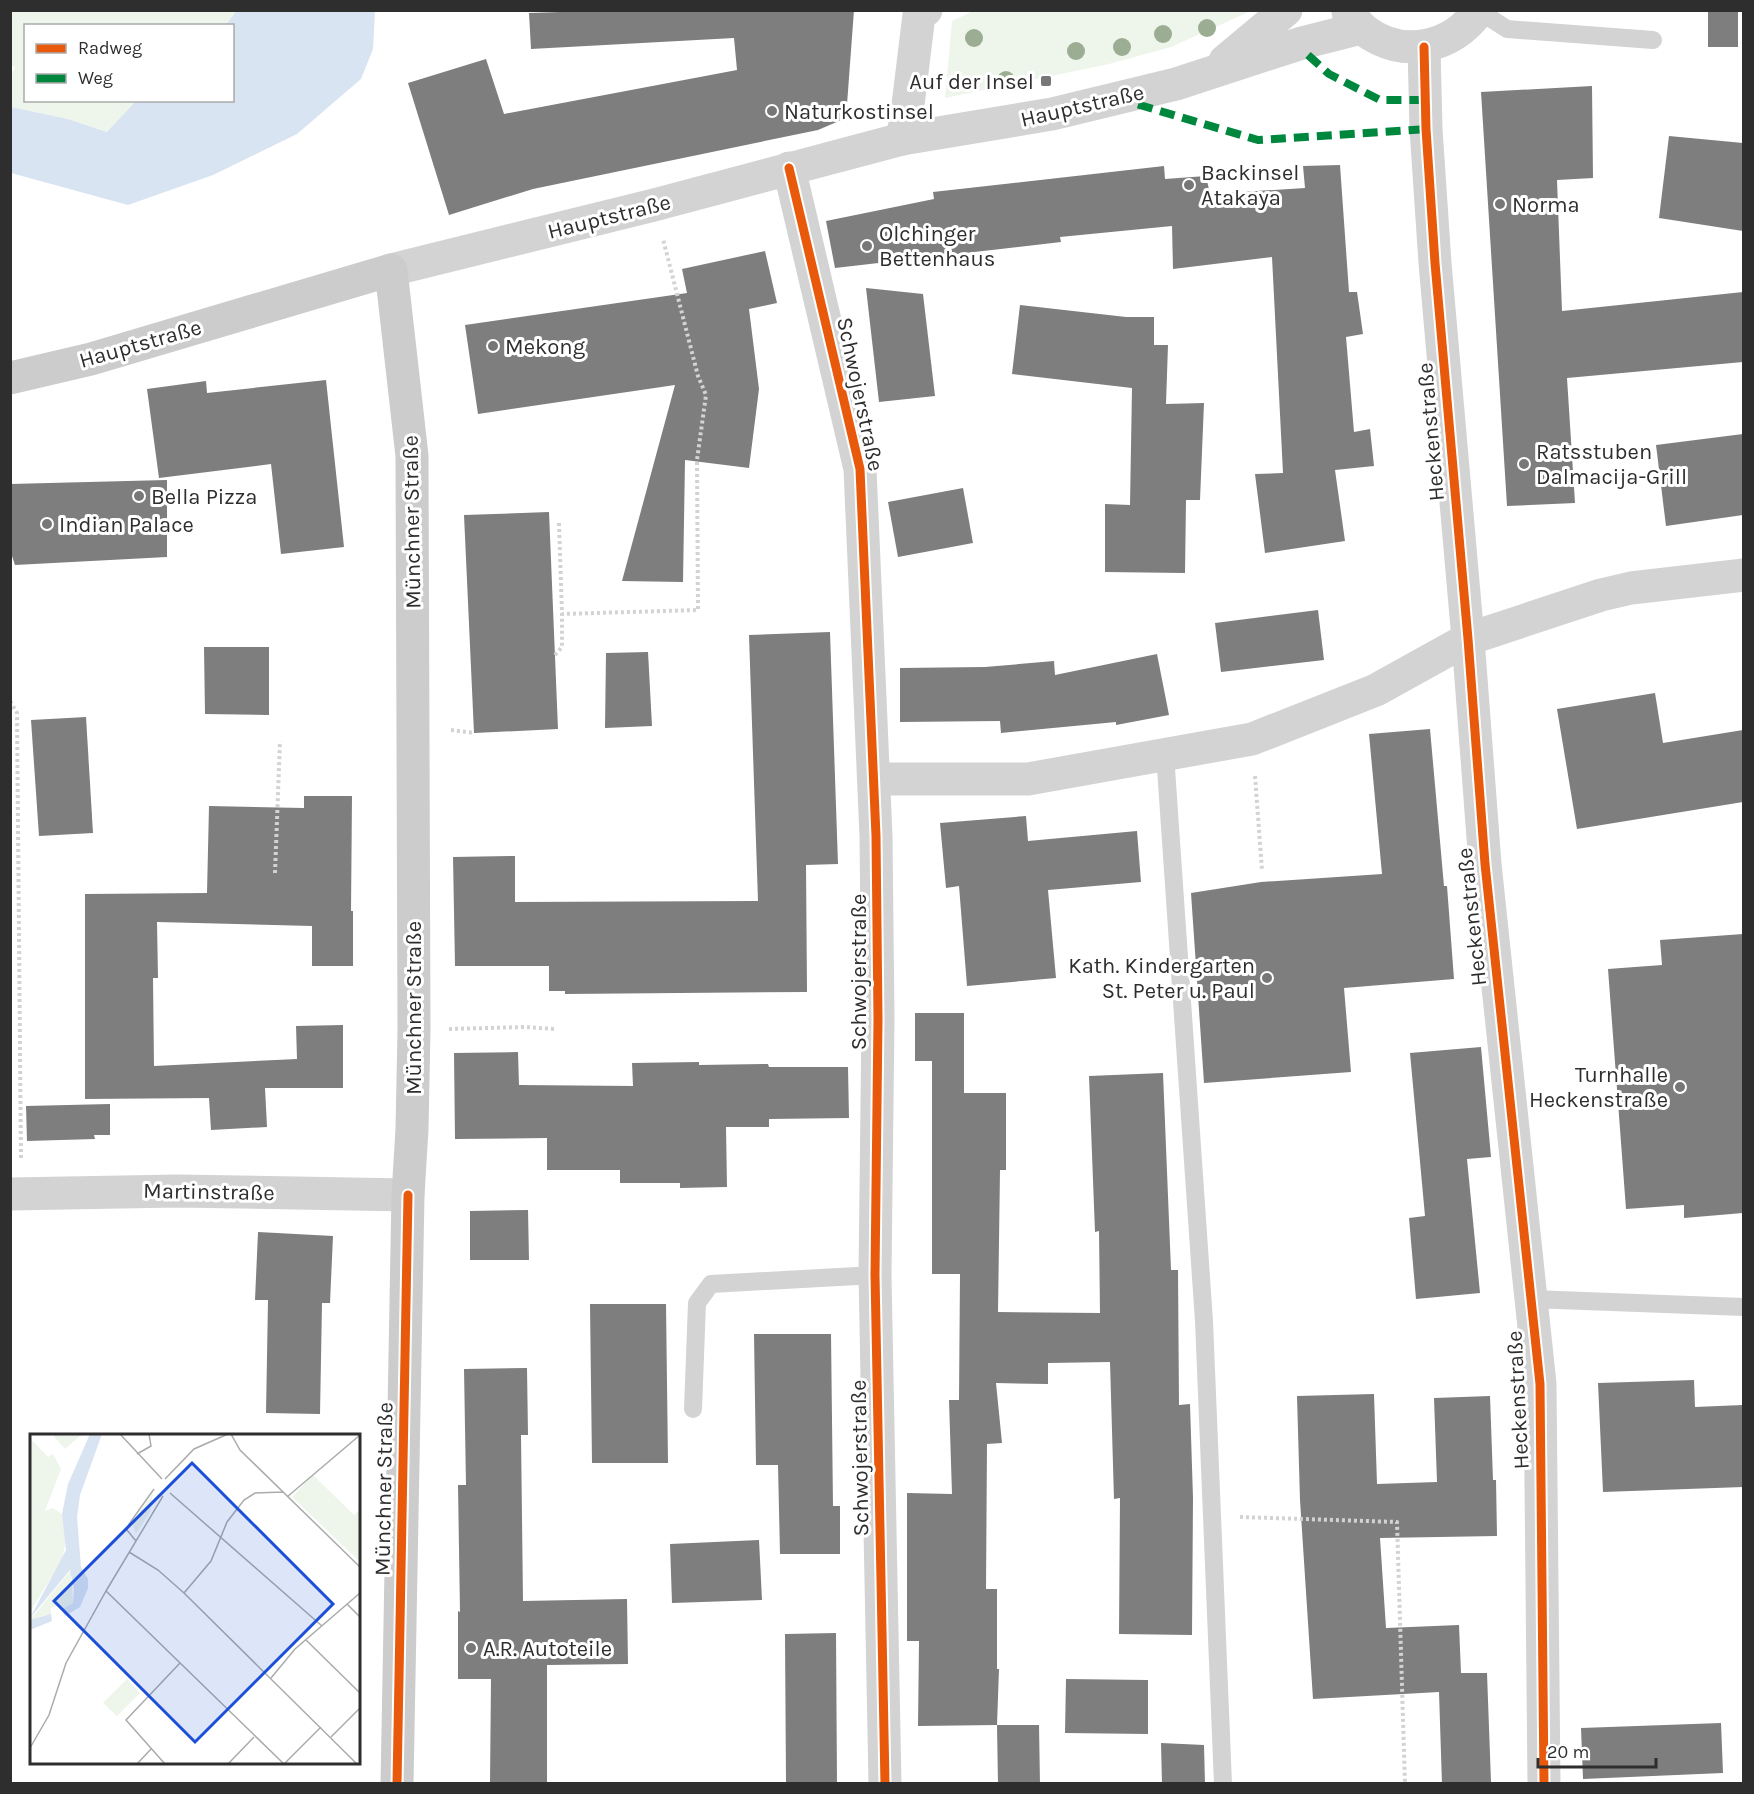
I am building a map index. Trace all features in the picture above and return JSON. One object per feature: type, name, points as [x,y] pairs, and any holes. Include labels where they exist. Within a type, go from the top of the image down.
[{"type":"main road","name":"Hauptstraße","points":[[10,378],[91,359],[392,270]]},
{"type":"main road","name":"Münchner Straße","points":[[392,270],[412,456],[414,1030],[408,1195],[397,1784]]},
{"type":"street","name":"Hauptstraße","points":[[1212,72],[1286,10]]},
{"type":"street","points":[[1354,19],[1380,40],[1401,47],[1424,47],[1442,42],[1458,33],[1479,11]]},
{"type":"street","points":[[902,139],[920,12]]},
{"type":"street","name":"Hauptstraße","points":[[392,270],[654,205],[902,139],[1052,114],[1176,84],[1302,43],[1354,19]]},
{"type":"street","name":"Heckenstraße","points":[[1424,47],[1426,129],[1435,262],[1485,864],[1540,1384],[1544,1784]]},
{"type":"street","name":"Schwojerstraße","points":[[789,168],[860,469],[874,779],[878,1019],[875,1275],[885,1784]]},
{"type":"street","points":[[874,779],[1028,779],[1252,739],[1376,690],[1468,639],[1601,595],[1631,588],[1743,575]]},
{"type":"street","name":"Martinstraße","points":[[16,1194],[177,1191],[408,1195]]},
{"type":"lane","points":[[1479,11],[1507,29],[1653,40]]},
{"type":"lane","points":[[1165,754],[1204,1321],[1223,1784]]},
{"type":"lane","points":[[693,1409],[697,1303],[711,1284],[875,1275]]},
{"type":"lane","points":[[1531,1299],[1743,1306]]},
{"type":"path","points":[[562,614],[698,610],[697,460],[706,395],[698,376],[654,205]]},
{"type":"path","points":[[555,655],[562,647],[559,523]]},
{"type":"path","points":[[10,701],[16,712],[16,1194]]},
{"type":"path","points":[[1252,739],[1262,870]]},
{"type":"path","points":[[275,873],[280,741]]},
{"type":"path","points":[[414,1030],[525,1027],[554,1029]]},
{"type":"path","points":[[1212,1516],[1397,1522],[1405,1784]]},
{"type":"shaded area","points":[[11,11],[237,11],[227,24],[24,24],[24,102],[135,102],[108,132],[68,119],[11,107],[10,79],[15,67],[11,65]]},
{"type":"shaded area","points":[[973,11],[1251,11],[1171,47],[1109,64],[945,98],[952,21]]},
{"type":"water","points":[[237,10],[375,11],[373,49],[361,79],[297,134],[213,175],[128,205],[11,173],[11,107],[68,119],[107,132],[135,102],[234,102],[234,24],[227,24]]},
{"type":"building","points":[[623,10],[854,10],[846,118],[818,130],[533,189],[449,215],[408,83],[486,59],[504,114],[737,70],[734,38],[531,49],[529,13]]},
{"type":"building","points":[[1708,10],[1738,10],[1738,47],[1708,47]]},
{"type":"building","points":[[1592,86],[1593,178],[1557,180],[1562,311],[1743,292],[1743,362],[1567,378],[1575,503],[1507,506],[1481,92]]},
{"type":"building","points":[[1669,136],[1743,143],[1743,231],[1659,218]]},
{"type":"building","points":[[1340,165],[1349,292],[1357,292],[1363,334],[1346,337],[1354,432],[1370,429],[1374,466],[1335,470],[1345,541],[1265,553],[1255,474],[1283,473],[1272,257],[1173,269],[1172,226],[1060,237],[1061,242],[835,268],[826,221],[934,199],[933,192],[1164,166],[1165,179],[1206,176],[1210,194],[1305,188],[1303,166]]},
{"type":"building","points":[[765,251],[777,303],[749,309],[759,389],[749,468],[685,460],[683,582],[622,581],[675,385],[478,414],[465,325],[687,293],[682,269]]},
{"type":"building","points":[[866,288],[923,294],[935,396],[879,402]]},
{"type":"building","points":[[1020,305],[1126,317],[1154,317],[1154,345],[1168,345],[1166,404],[1204,403],[1200,500],[1186,500],[1185,573],[1105,572],[1105,504],[1130,505],[1132,388],[1012,374]]},
{"type":"building","points":[[326,380],[344,547],[281,554],[271,464],[159,478],[147,389],[206,381],[207,393]]},
{"type":"building","points":[[1743,434],[1743,515],[1666,526],[1656,445]]},
{"type":"building","points":[[167,480],[167,557],[15,565],[10,550],[10,484]]},
{"type":"building","points":[[963,488],[973,543],[898,557],[888,502]]},
{"type":"building","points":[[549,512],[558,729],[474,733],[464,515]]},
{"type":"building","points":[[1318,610],[1324,660],[1221,672],[1215,623]]},
{"type":"building","points":[[830,632],[838,864],[806,865],[807,992],[565,994],[565,991],[549,991],[549,966],[455,966],[453,857],[515,856],[515,902],[758,901],[749,635]]},
{"type":"building","points":[[204,647],[269,647],[269,715],[205,714]]},
{"type":"building","points":[[648,652],[652,726],[605,728],[606,653]]},
{"type":"building","points":[[1157,654],[1169,715],[1116,725],[1116,722],[1001,733],[1000,721],[900,722],[900,668],[985,667],[1054,661],[1055,675]]},
{"type":"building","points":[[1655,693],[1663,743],[1743,730],[1743,802],[1577,829],[1557,709]]},
{"type":"building","points":[[86,717],[93,833],[39,836],[31,720]]},
{"type":"building","points":[[1430,729],[1444,886],[1447,886],[1454,979],[1344,988],[1351,1072],[1204,1083],[1191,893],[1261,882],[1382,874],[1369,734]]},
{"type":"building","points":[[304,796],[352,796],[353,966],[312,966],[312,926],[157,922],[158,978],[153,978],[154,1066],[297,1059],[296,1026],[343,1025],[343,1088],[265,1088],[267,1127],[211,1130],[209,1098],[85,1099],[85,894],[207,893],[209,806],[304,808]]},
{"type":"building","points":[[1026,816],[1028,841],[1137,831],[1141,882],[1048,890],[1056,978],[967,986],[959,886],[946,888],[940,823]]},
{"type":"building","name":"Turnhalle Heckenstraße","points":[[1743,934],[1743,1213],[1684,1218],[1684,1205],[1626,1209],[1608,969],[1662,965],[1660,940]]},
{"type":"building","points":[[915,1013],[964,1013],[964,1093],[1006,1093],[1006,1170],[1000,1170],[998,1312],[1100,1313],[1099,1231],[1095,1232],[1089,1076],[1163,1073],[1171,1270],[1178,1270],[1179,1405],[1190,1404],[1193,1498],[1192,1635],[1119,1634],[1120,1498],[1114,1499],[1110,1362],[1048,1363],[1048,1384],[996,1383],[1002,1443],[987,1444],[986,1589],[997,1589],[997,1669],[999,1669],[997,1725],[918,1726],[919,1641],[907,1641],[907,1493],[952,1494],[949,1400],[959,1400],[960,1274],[932,1274],[932,1061],[915,1061]]},
{"type":"building","points":[[1481,1047],[1491,1157],[1467,1159],[1480,1293],[1416,1299],[1409,1218],[1425,1216],[1410,1053]]},
{"type":"building","points":[[518,1052],[519,1085],[633,1086],[632,1063],[699,1062],[699,1065],[768,1064],[769,1067],[848,1067],[849,1118],[769,1119],[769,1127],[726,1127],[727,1187],[680,1188],[680,1183],[620,1183],[620,1170],[547,1170],[547,1138],[455,1139],[454,1053]]},
{"type":"building","points":[[110,1104],[110,1135],[94,1135],[95,1139],[27,1141],[26,1106]]},
{"type":"building","points":[[528,1210],[529,1260],[470,1260],[470,1211]]},
{"type":"building","points":[[258,1232],[333,1236],[330,1303],[322,1303],[320,1414],[266,1413],[268,1300],[255,1300]]},
{"type":"building","points":[[590,1304],[666,1304],[668,1463],[592,1463]]},
{"type":"building","points":[[754,1334],[831,1334],[833,1506],[840,1506],[840,1554],[780,1554],[778,1465],[756,1465]]},
{"type":"building","points":[[527,1368],[528,1435],[521,1435],[523,1601],[627,1599],[628,1664],[547,1665],[547,1784],[490,1784],[491,1679],[458,1679],[458,1611],[460,1612],[458,1485],[466,1485],[464,1369]]},
{"type":"building","points":[[1694,1380],[1695,1407],[1743,1405],[1743,1487],[1603,1492],[1598,1383]]},
{"type":"building","points":[[1374,1394],[1377,1484],[1437,1482],[1434,1398],[1490,1396],[1497,1536],[1380,1538],[1386,1628],[1459,1625],[1461,1673],[1487,1673],[1491,1782],[1442,1784],[1439,1692],[1313,1699],[1300,1500],[1297,1396]]},
{"type":"building","points":[[759,1540],[762,1600],[672,1603],[670,1544]]},
{"type":"building","points":[[836,1633],[837,1784],[786,1784],[785,1634]]},
{"type":"building","points":[[1066,1679],[1148,1680],[1148,1734],[1065,1733]]},
{"type":"building","points":[[1721,1723],[1723,1773],[1583,1779],[1581,1728]]},
{"type":"building","points":[[997,1725],[1039,1725],[1040,1784],[998,1784]]},
{"type":"building","points":[[1161,1743],[1204,1745],[1205,1784],[1162,1784]]},
{"type":"marked path","points":[[1308,55],[1329,74],[1380,100],[1426,100]]},
{"type":"marked path","points":[[1116,98],[1258,140],[1426,129]]},
{"type":"cycle path","points":[[1424,47],[1426,129],[1435,263],[1485,864],[1540,1384],[1544,1784]]},
{"type":"cycle path","points":[[789,168],[860,469],[876,836],[878,1019],[875,1275],[885,1784]]},
{"type":"cycle path","points":[[397,1784],[408,1195]]},
{"type":"place","name":"Auf der Insel","points":[[1046,81]]},
{"type":"place","name":"Naturkostinsel","points":[[772,111]]},
{"type":"place","name":"Backinsel Atakaya","points":[[1189,185]]},
{"type":"place","name":"Norma","points":[[1500,204]]},
{"type":"place","name":"Olchinger Bettenhaus","points":[[867,246]]},
{"type":"place","name":"Mekong","points":[[493,346]]},
{"type":"place","name":"Ratsstuben Dalmacija-Grill","points":[[1524,464]]},
{"type":"place","name":"Bella Pizza","points":[[139,496]]},
{"type":"place","name":"Indian Palace","points":[[47,524]]},
{"type":"place","name":"Kath. Kindergarten St. Peter u. Paul","points":[[1267,978]]},
{"type":"place","name":"Turnhalle Heckenstraße","points":[[1680,1087]]},
{"type":"place","name":"A.R. Autoteile","points":[[471,1648]]}]
